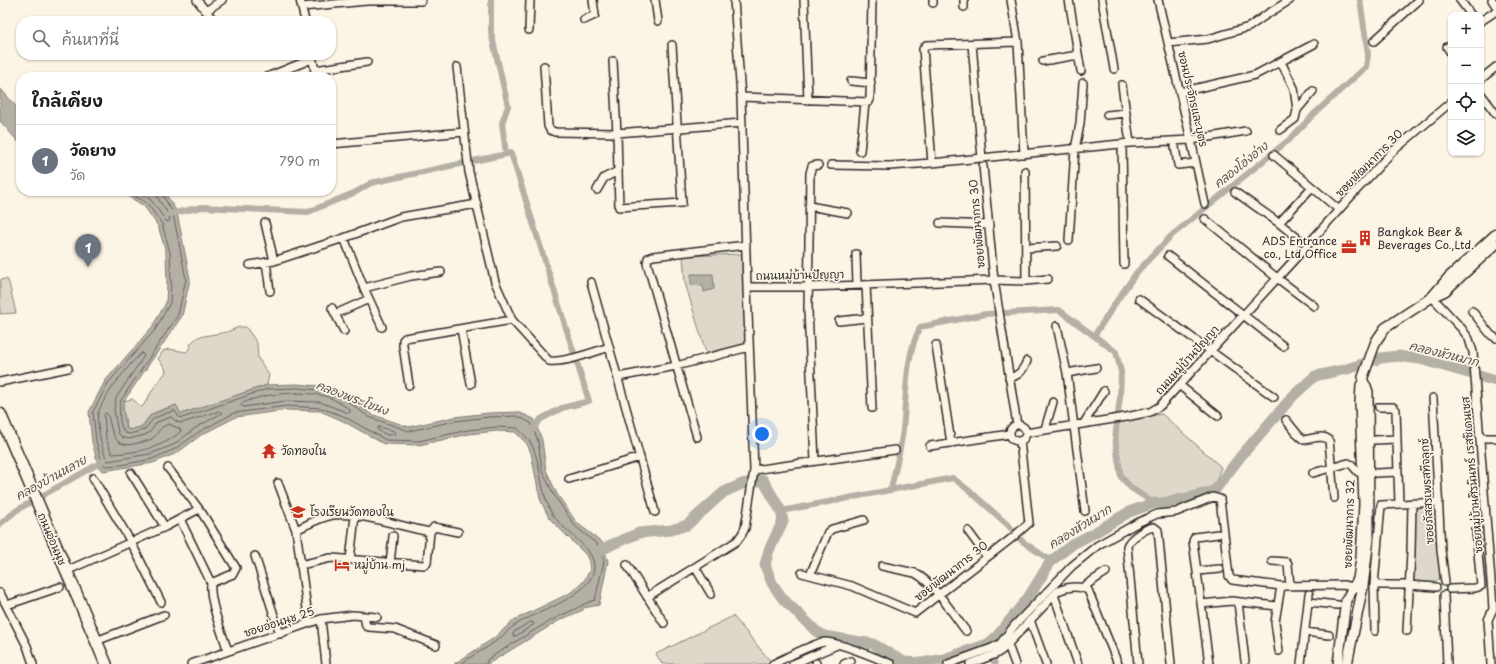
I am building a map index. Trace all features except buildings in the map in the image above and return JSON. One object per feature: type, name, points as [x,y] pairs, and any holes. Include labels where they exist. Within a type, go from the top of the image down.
[{"type":"main road","name":"ถนนอ่อนนุช","points":[[0,414],[29,490]]},
{"type":"main road","name":"ถนนอ่อนนุช","points":[[0,426],[40,516],[100,664]]},
{"type":"main road","name":"ถนนอ่อนนุช","points":[[40,516],[66,571],[106,664]]},
{"type":"street","points":[[197,0],[210,16]]},
{"type":"street","points":[[206,11],[222,0]]},
{"type":"street","points":[[529,30],[530,0]]},
{"type":"street","points":[[584,20],[595,15],[593,0]]},
{"type":"street","points":[[655,0],[658,21]]},
{"type":"street","name":"ถนนหมู่บ้านปัญญา","points":[[734,0],[741,97],[748,288],[994,280],[1026,281],[1048,279]]},
{"type":"street","points":[[804,0],[808,100]]},
{"type":"street","points":[[741,97],[869,102],[871,83],[872,0]]},
{"type":"street","points":[[1010,0],[1018,42],[1024,154]]},
{"type":"street","points":[[1069,0],[1081,71]]},
{"type":"street","points":[[1102,0],[1114,69]]},
{"type":"street","name":"ซอนประจักรและบุตร","points":[[1158,0],[1191,140],[1204,204]]},
{"type":"street","points":[[1168,43],[1208,39],[1248,27],[1290,0]]},
{"type":"street","points":[[1374,41],[1419,0]]},
{"type":"street","points":[[1460,0],[1468,12]]},
{"type":"street","points":[[1492,0],[1496,6]]},
{"type":"street","points":[[304,16],[301,4],[367,1],[422,1]]},
{"type":"street","points":[[1484,19],[1496,11]]},
{"type":"street","points":[[932,163],[924,49],[926,45],[1018,42]]},
{"type":"street","points":[[972,44],[982,158]]},
{"type":"street","points":[[1180,92],[1255,75],[1314,44]]},
{"type":"street","points":[[613,61],[619,207],[682,203],[672,45]]},
{"type":"street","points":[[1043,61],[1078,54]]},
{"type":"street","points":[[278,72],[305,60]]},
{"type":"street","points":[[313,60],[315,72]]},
{"type":"street","points":[[324,72],[367,62]]},
{"type":"street","points":[[1280,130],[1295,119],[1297,110],[1294,88],[1281,62]]},
{"type":"street","points":[[544,66],[548,126],[550,130],[555,132],[617,133],[742,123]]},
{"type":"street","points":[[457,67],[469,172],[495,282],[512,320],[546,359],[552,361],[587,354],[609,347]]},
{"type":"street","points":[[1484,77],[1496,68]]},
{"type":"street","points":[[851,82],[871,83]]},
{"type":"street","points":[[1069,240],[1075,149],[1080,124],[1083,83]]},
{"type":"street","points":[[1122,85],[1126,113],[1124,264]]},
{"type":"street","points":[[1297,110],[1313,91]]},
{"type":"street","points":[[1484,98],[1496,114]]},
{"type":"street","points":[[860,151],[865,103]]},
{"type":"street","name":"ซอยพัฒนาการ 30","points":[[1308,245],[1392,152],[1448,105]]},
{"type":"street","points":[[1107,115],[1126,113]]},
{"type":"street","points":[[831,165],[890,166],[932,163],[1126,144],[1191,140],[1246,131]]},
{"type":"street","points":[[336,144],[464,132]]},
{"type":"street","points":[[1175,147],[1178,165],[1196,163]]},
{"type":"street","points":[[1274,155],[1338,210]]},
{"type":"street","points":[[815,461],[808,310],[809,206],[810,173],[812,166],[818,165]]},
{"type":"street","name":"ซอยพัฒนาการ 30","points":[[983,166],[994,280]]},
{"type":"street","points":[[597,190],[604,178],[618,171]]},
{"type":"street","points":[[1025,171],[1026,281]]},
{"type":"street","points":[[1279,223],[1312,187]]},
{"type":"street","points":[[1235,192],[1279,223],[1300,240]]},
{"type":"street","points":[[250,265],[270,261],[344,238],[401,218],[477,204]]},
{"type":"street","points":[[809,206],[848,213]]},
{"type":"street","points":[[1205,219],[1314,306]]},
{"type":"street","points":[[265,223],[270,261],[270,292]]},
{"type":"street","points":[[940,224],[989,225]]},
{"type":"street","name":"ซอยพัฒนาการ 32","points":[[1432,297],[1449,277],[1496,234]]},
{"type":"street","points":[[344,238],[364,288],[382,327]]},
{"type":"street","name":"ซอยพัฒนาการ 32","points":[[1338,664],[1346,600],[1358,588],[1364,504],[1360,389],[1376,341],[1385,328],[1432,297],[1445,291],[1496,244]]},
{"type":"street","points":[[697,437],[647,263],[648,258],[653,256],[746,245]]},
{"type":"street","name":"ถนนหมู่บ้านปัญญา","points":[[1026,433],[1126,417],[1150,412],[1160,406],[1308,245]]},
{"type":"street","points":[[1026,248],[1057,246]]},
{"type":"street","points":[[856,254],[857,285]]},
{"type":"street","points":[[1168,256],[1283,346]]},
{"type":"street","points":[[364,288],[411,276],[441,272]]},
{"type":"street","points":[[994,280],[1017,425]]},
{"type":"street","points":[[591,282],[655,512]]},
{"type":"street","points":[[866,285],[872,408]]},
{"type":"street","points":[[647,597],[736,541],[745,528],[754,470],[748,288]]},
{"type":"street","name":"ซอยหมู่บ้านศิรนินทร์ เรสซิเดนเซส","points":[[1432,297],[1462,329],[1469,339],[1473,352],[1494,610],[1488,620],[1490,664]]},
{"type":"street","points":[[344,331],[334,311],[369,299]]},
{"type":"street","points":[[1139,299],[1274,397]]},
{"type":"street","points":[[1472,311],[1496,338]]},
{"type":"street","points":[[839,321],[867,318]]},
{"type":"street","points":[[409,385],[403,346],[404,338],[461,330],[512,320]]},
{"type":"street","points":[[1057,326],[1067,373],[1085,511]]},
{"type":"street","points":[[461,330],[471,384]]},
{"type":"street","points":[[936,345],[951,443]]},
{"type":"street","points":[[618,378],[676,366],[749,347]]},
{"type":"street","points":[[1009,378],[1019,374],[1023,370],[1027,361]]},
{"type":"street","points":[[0,382],[68,368]]},
{"type":"street","points":[[1067,373],[1096,368]]},
{"type":"street","name":"ซอยพัฒนาการ 32","points":[[1347,664],[1358,588],[1369,546],[1370,502],[1368,392],[1363,380]]},
{"type":"street","points":[[1179,385],[1218,416]]},
{"type":"street","points":[[1084,423],[1104,391]]},
{"type":"street","name":"ซอยภัสสรเพรสทีจลุกซ์","points":[[1433,398],[1441,550],[1445,582]]},
{"type":"street","points":[[1044,430],[1053,402]]},
{"type":"street","points":[[1379,407],[1395,408],[1399,504]]},
{"type":"street","points":[[1286,420],[1304,440],[1322,437],[1326,437],[1329,440],[1334,498]]},
{"type":"street","points":[[1017,425],[1022,426],[1026,433],[1024,438],[1020,441],[1015,440],[1010,434],[1012,427],[1017,425]]},
{"type":"street","points":[[930,446],[1010,434]]},
{"type":"street","points":[[1480,438],[1496,438]]},
{"type":"street","points":[[1375,440],[1397,439]]},
{"type":"street","name":"ซอยพัฒนาการ 30","points":[[802,573],[852,586],[915,613],[1027,526],[1030,519],[1020,441]]},
{"type":"street","points":[[754,470],[894,450]]},
{"type":"street","points":[[569,479],[640,457]]},
{"type":"street","points":[[1313,473],[1348,463],[1358,472],[1363,473]]},
{"type":"street","points":[[66,571],[165,527],[199,509],[168,468]]},
{"type":"street","points":[[1376,473],[1398,472]]},
{"type":"street","points":[[131,473],[165,527]]},
{"type":"street","points":[[92,478],[131,542],[161,602]]},
{"type":"street","points":[[278,482],[296,530],[309,623]]},
{"type":"street","points":[[948,664],[986,651],[1000,644],[1014,626],[1072,566],[1098,545],[1156,514],[1176,512],[1214,497],[1220,499],[1230,578],[1232,580],[1281,586],[1343,585],[1358,588]]},
{"type":"street","points":[[1375,630],[1374,585],[1380,508],[1384,504],[1439,502]]},
{"type":"street","points":[[1406,631],[1411,552],[1412,503]]},
{"type":"street","points":[[202,513],[236,568],[228,577],[211,583]]},
{"type":"street","points":[[296,530],[333,515],[372,519],[430,532]]},
{"type":"street","points":[[350,560],[354,516]]},
{"type":"street","points":[[180,519],[211,583],[210,589],[215,612],[228,650]]},
{"type":"street","points":[[810,575],[828,532],[832,529],[864,520]]},
{"type":"street","points":[[300,565],[326,558],[425,565],[430,532],[432,528],[434,527],[458,532]]},
{"type":"street","points":[[1138,664],[1127,546],[1130,541],[1149,528],[1154,527],[1158,530],[1171,664]]},
{"type":"street","points":[[1450,588],[1475,588],[1481,586],[1476,530]]},
{"type":"street","points":[[968,531],[987,557]]},
{"type":"street","points":[[1209,664],[1193,539],[1218,534]]},
{"type":"street","points":[[390,563],[393,536]]},
{"type":"street","points":[[255,556],[280,634]]},
{"type":"street","points":[[1272,561],[1287,562],[1290,586]]},
{"type":"street","points":[[627,565],[664,624]]},
{"type":"street","points":[[882,566],[915,573],[920,576],[939,595],[966,631]]},
{"type":"street","points":[[695,567],[711,594]]},
{"type":"street","points":[[1197,571],[1220,569]]},
{"type":"street","points":[[970,664],[996,654],[1008,644],[1058,591],[1065,588],[1083,587],[1106,572]]},
{"type":"street","points":[[1436,587],[1439,582],[1445,582],[1450,588]]},
{"type":"street","points":[[1374,585],[1436,587]]},
{"type":"street","points":[[1278,651],[1275,622],[1281,586]]},
{"type":"street","points":[[7,605],[60,587]]},
{"type":"street","points":[[1083,587],[1088,590],[1118,664]]},
{"type":"street","points":[[1436,587],[1438,593],[1444,595]]},
{"type":"street","points":[[1444,595],[1448,593],[1450,588]]},
{"type":"street","points":[[0,593],[27,646],[33,664]]},
{"type":"street","points":[[1054,595],[1078,664]]},
{"type":"street","points":[[1444,595],[1447,664]]},
{"type":"street","points":[[1301,664],[1309,598],[1338,605]]},
{"type":"street","points":[[1201,604],[1228,601],[1277,606]]},
{"type":"street","points":[[1238,602],[1245,661]]},
{"type":"street","points":[[96,641],[164,615]]},
{"type":"street","name":"ซอยอ่อนนุช 25","points":[[191,664],[320,619],[353,615],[377,617]]},
{"type":"street","points":[[364,616],[366,626],[369,628],[395,629],[436,645]]},
{"type":"street","points":[[320,619],[326,664]]},
{"type":"street","points":[[1030,620],[1046,664]]},
{"type":"street","points":[[1305,632],[1329,635]]},
{"type":"street","points":[[773,664],[826,642],[891,664]]},
{"type":"street","points":[[1008,644],[1015,664]]},
{"type":"street","points":[[793,664],[838,645]]},
{"type":"shaded area","points":[[743,254],[747,343],[706,353],[685,283],[683,256]]},
{"type":"shaded area","points":[[7,279],[9,283],[16,313],[0,314],[0,280]]},
{"type":"shaded area","points":[[239,327],[246,327],[257,343],[258,358],[269,375],[267,385],[181,414],[176,405],[160,410],[149,416],[137,429],[127,429],[123,410],[124,401],[132,399],[140,407],[143,406],[155,386],[166,372],[165,368],[158,359],[163,351],[169,349],[186,352],[191,343],[198,337],[227,332]]},
{"type":"shaded area","points":[[1162,414],[1221,467],[1214,487],[1184,499],[1152,501],[1133,486],[1119,471],[1117,421]]},
{"type":"shaded area","points":[[1415,506],[1437,506],[1440,578],[1432,584],[1413,583]]},
{"type":"shaded area","points":[[733,616],[771,662],[768,664],[662,664],[656,654]]},
{"type":"water","points":[[0,88],[16,106],[16,139],[0,121]]},
{"type":"water","points":[[128,196],[167,196],[177,212],[190,279],[182,316],[124,401],[123,410],[127,429],[130,430],[143,426],[151,415],[176,405],[181,414],[267,385],[297,384],[330,387],[341,392],[371,414],[409,427],[454,417],[489,413],[518,412],[534,419],[542,440],[546,470],[557,494],[577,523],[602,542],[608,561],[599,605],[583,608],[583,610],[560,620],[488,664],[454,664],[494,638],[514,620],[570,593],[584,581],[590,570],[586,555],[549,518],[540,499],[531,453],[527,444],[515,432],[497,431],[469,434],[419,445],[384,444],[341,420],[320,411],[287,410],[236,417],[201,435],[177,453],[153,463],[103,471],[98,464],[92,442],[89,412],[105,381],[152,327],[166,303],[166,252],[158,226],[144,206]]},
{"type":"water","points":[[691,274],[713,274],[714,289],[704,292],[703,286],[691,285]]},
{"type":"waterway","points":[[491,0],[491,32],[508,106],[502,123],[506,154]]},
{"type":"waterway","name":"คลองโอ่งอ่าง","points":[[1094,336],[1137,272],[1171,236],[1290,139],[1314,114],[1366,67],[1368,54],[1360,0]]},
{"type":"waterway","points":[[170,214],[202,207],[308,212],[356,192],[371,183],[511,153],[589,401],[562,408],[541,419],[532,431]]},
{"type":"waterway","points":[[891,489],[902,436],[907,378],[911,352],[920,327],[986,314],[1059,310],[1116,352],[1121,372],[1120,397],[1115,439],[1121,477],[1131,488],[1154,503]]},
{"type":"waterway","name":"คลองหัวหมาก","points":[[597,552],[639,533],[671,530],[687,525],[724,492],[742,484],[763,480],[781,511],[783,521],[769,550],[765,565],[772,583],[783,599],[816,631],[824,636],[873,644],[904,662],[922,663],[944,659],[988,644],[998,635],[1028,598],[1051,561],[1073,544],[1129,512],[1154,503],[1184,499],[1214,491],[1241,456],[1293,396],[1315,376],[1347,369],[1381,358],[1398,356],[1420,359],[1496,381]]},
{"type":"waterway","name":"คลองบ้านหลาย","points":[[0,524],[17,510],[104,460]]},
{"type":"waterway","points":[[781,511],[953,478],[1009,526],[1022,541],[1051,561]]},
{"type":"waterway","points":[[988,644],[995,664]]},
{"type":"place","name":"Bangkok Beer & Beverages Co.,Ltd.","points":[[1365,238]]},
{"type":"place","name":"ADS Entrance co., Ltd Office","points":[[1349,247]]},
{"type":"place","name":"วัดยาง","points":[[88,267]]},
{"type":"place","name":"วัดทองใน","points":[[269,451]]},
{"type":"place","name":"โรงเรียนวัดทองใน","points":[[298,512]]},
{"type":"place","name":"หมู่บ้าน mj","points":[[342,565]]},
{"type":"water label","name":"คลองพระโขนง","points":[[352,398]]}]
